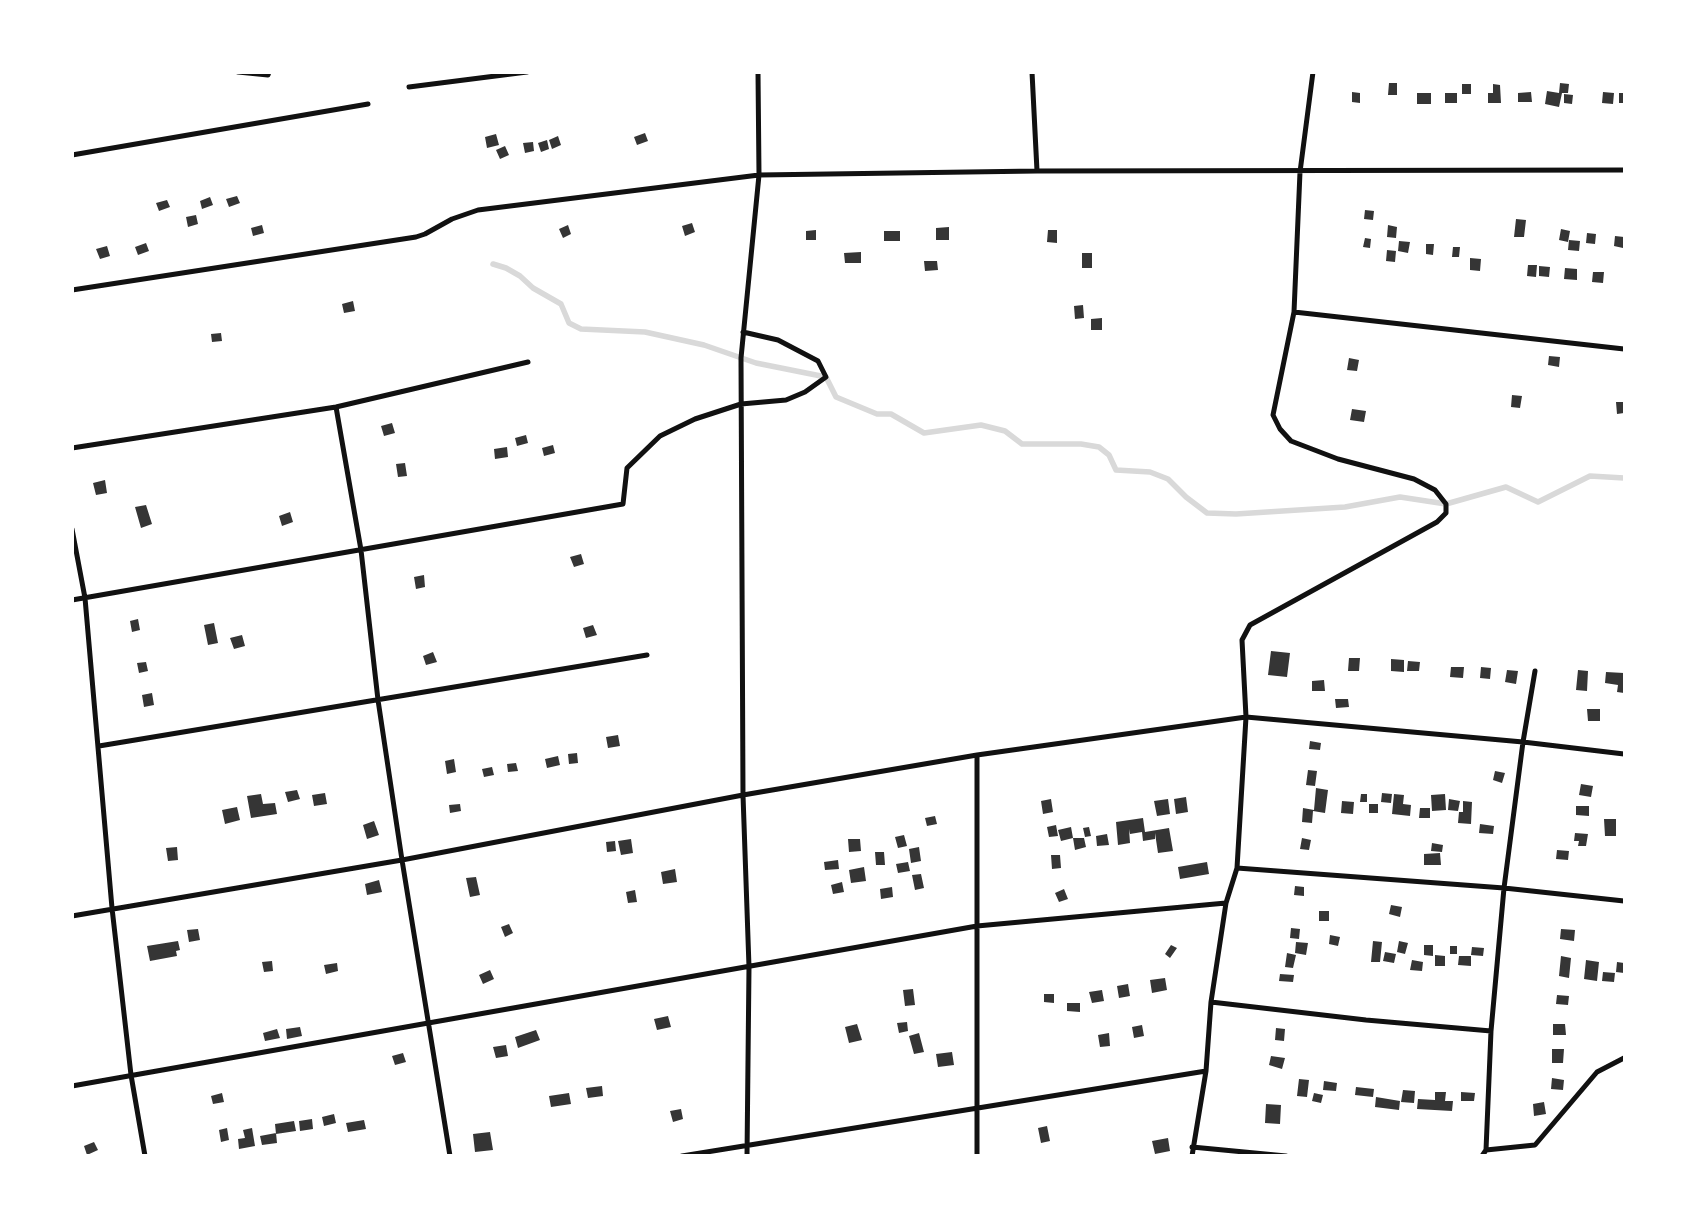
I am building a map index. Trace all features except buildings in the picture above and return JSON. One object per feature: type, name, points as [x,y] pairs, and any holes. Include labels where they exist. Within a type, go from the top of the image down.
[{"type":"street","points":[[238,72],[268,75],[269,72]]},
{"type":"street","points":[[409,87],[527,72]]},
{"type":"street","points":[[747,1156],[749,967],[743,795],[741,404],[742,332],[759,175],[758,72]]},
{"type":"street","points":[[1032,72],[1037,172]]},
{"type":"street","points":[[1192,1156],[1206,1071],[1210,1002],[1226,903],[1237,868],[1246,717],[1242,640],[1250,625],[1437,522],[1446,514],[1446,504],[1435,490],[1414,479],[1338,459],[1291,442],[1280,429],[1273,416],[1294,312],[1300,172],[1312,72]]},
{"type":"street","points":[[72,155],[368,104]]},
{"type":"street","points":[[72,290],[416,237],[452,219],[478,210],[759,175],[1624,170]]},
{"type":"street","points":[[1294,312],[1624,349]]},
{"type":"street","points":[[72,600],[623,504],[628,468],[660,436],[695,419],[741,404],[786,400],[805,392],[826,377],[818,361],[778,340],[742,332]]},
{"type":"street","points":[[72,448],[336,407],[528,362]]},
{"type":"street","points":[[336,407],[361,550],[378,700],[450,1156]]},
{"type":"street","points":[[72,529],[84,598],[112,908],[131,1075],[145,1156]]},
{"type":"street","points":[[98,746],[647,655]]},
{"type":"street","points":[[1482,1156],[1486,1150],[1491,1031],[1504,888],[1523,742],[1535,671]]},
{"type":"street","points":[[72,916],[402,860],[743,795],[977,755],[1246,717],[1523,742],[1624,754]]},
{"type":"street","points":[[977,755],[977,1156]]},
{"type":"street","points":[[1237,868],[1504,888],[1624,900]]},
{"type":"street","points":[[72,1086],[977,926],[1226,903]]},
{"type":"street","points":[[1210,1002],[1366,1020],[1491,1031]]},
{"type":"street","points":[[1486,1150],[1535,1145],[1597,1072],[1624,1058]]},
{"type":"street","points":[[682,1156],[1206,1071]]},
{"type":"street","points":[[1192,1147],[1286,1156]]},
{"type":"waterway","points":[[493,264],[506,268],[520,276],[533,288],[561,304],[569,323],[581,329],[645,332],[704,345],[756,363],[826,377],[836,397],[877,414],[891,414],[924,433],[981,425],[1005,431],[1022,444],[1081,444],[1099,447],[1109,455],[1116,470],[1150,472],[1168,479],[1186,497],[1207,513],[1236,514],[1345,507],[1400,497],[1446,504],[1506,487],[1538,502],[1590,476],[1624,478]]}]
